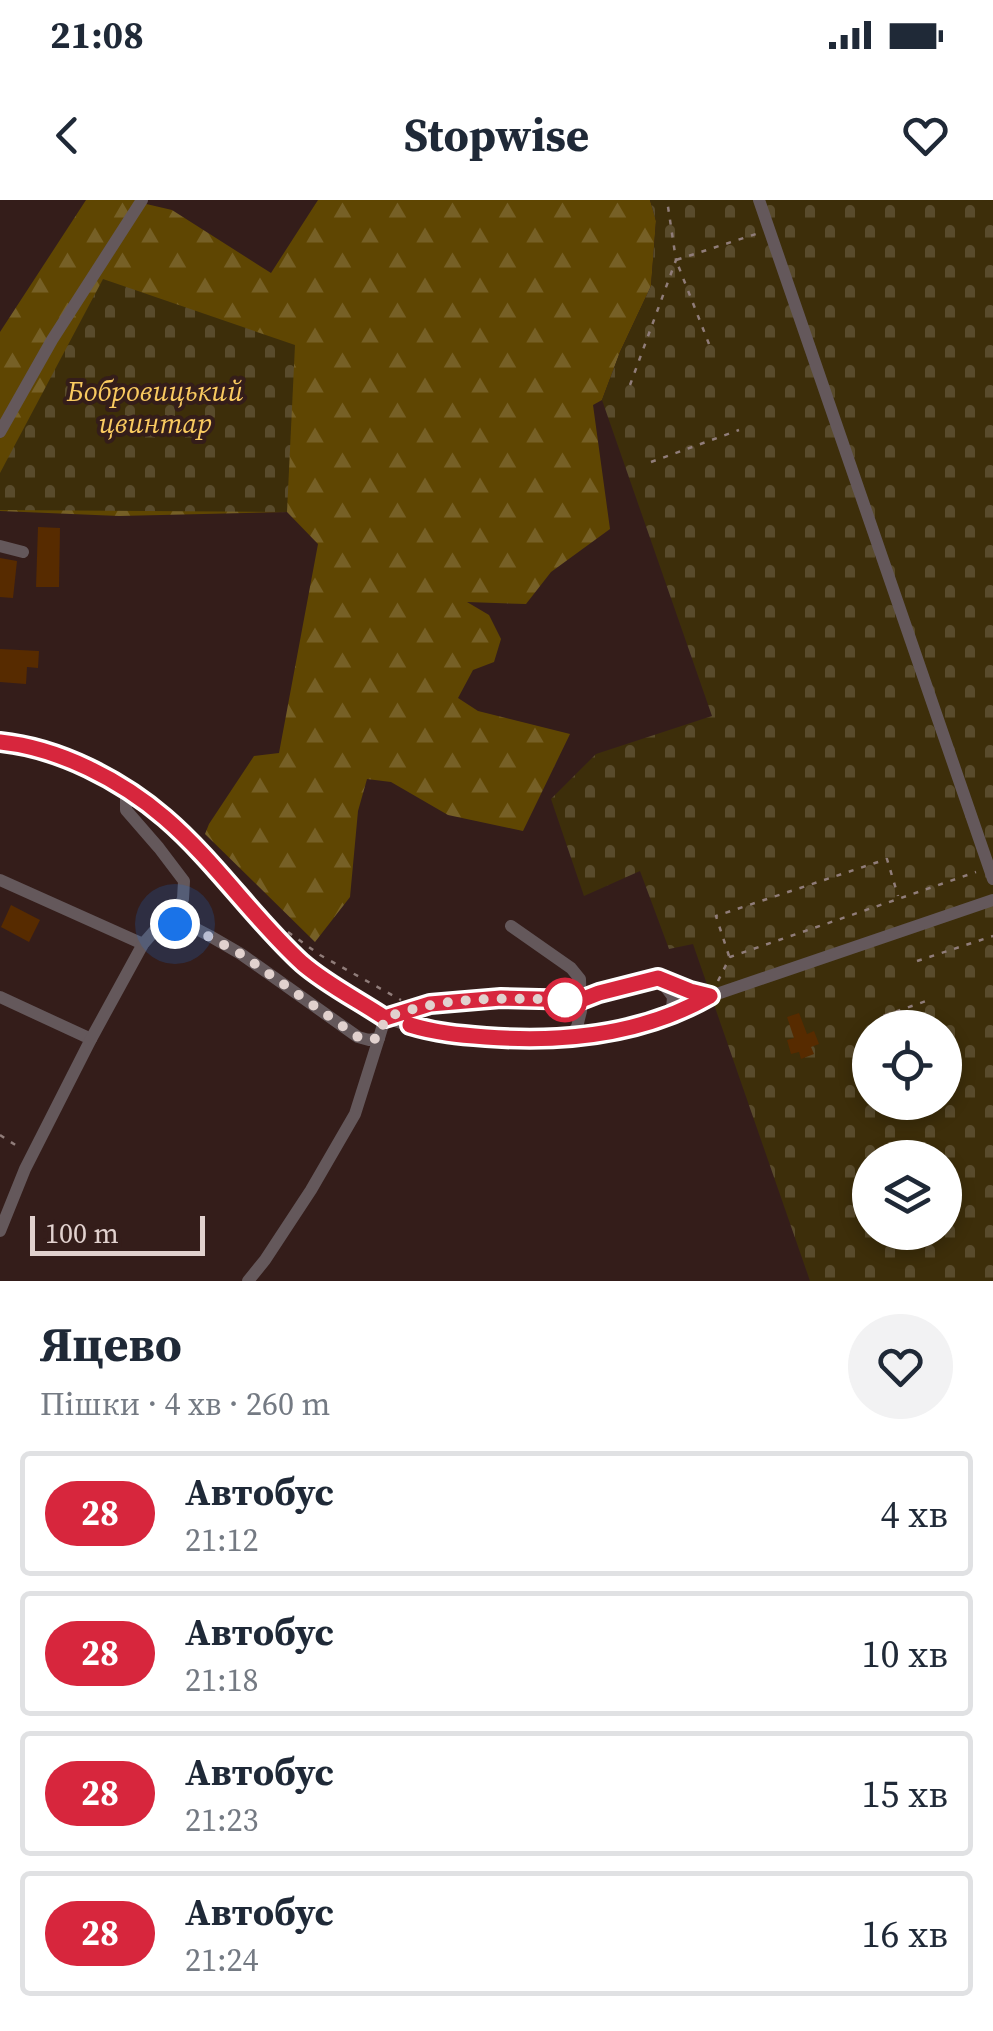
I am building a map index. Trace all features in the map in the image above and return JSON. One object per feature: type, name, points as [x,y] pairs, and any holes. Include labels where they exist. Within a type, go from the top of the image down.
[{"type":"street","points":[[0,432],[52,340],[142,200]]},
{"type":"street","points":[[759,200],[991,873]]},
{"type":"street","points":[[0,546],[23,552]]},
{"type":"street","points":[[0,742],[53,755],[126,790],[166,818],[305,966],[385,1018],[436,1033],[512,1039],[606,1033],[682,1012],[710,996],[993,900]]},
{"type":"street","points":[[0,1230],[90,1040],[143,944],[156,928],[170,921],[184,898],[184,882],[126,810],[126,790]]},
{"type":"street","points":[[0,880],[143,944]]},
{"type":"street","points":[[156,928],[189,926],[241,954],[358,1037],[379,1038]]},
{"type":"street","points":[[512,926],[572,968],[580,980],[577,1027],[568,1038]]},
{"type":"street","points":[[385,1018],[430,1004],[501,998],[581,1000],[658,978],[710,996]]},
{"type":"street","points":[[658,978],[674,997],[672,1009],[661,1019]]},
{"type":"street","points":[[0,997],[90,1040]]},
{"type":"street","points":[[248,1281],[310,1190],[355,1114],[385,1018]]},
{"type":"path","points":[[667,200],[676,260],[709,344]]},
{"type":"path","points":[[676,260],[770,230]]},
{"type":"path","points":[[630,385],[676,260]]},
{"type":"path","points":[[651,462],[739,430]]},
{"type":"path","points":[[730,958],[716,916],[887,859],[899,899]]},
{"type":"path","points":[[710,996],[730,958],[899,899],[991,873]]},
{"type":"path","points":[[917,961],[993,936]]},
{"type":"path","points":[[900,1010],[929,1000]]},
{"type":"path","points":[[0,1135],[32,1156]]},
{"type":"green space","points":[[86,200],[142,200],[172,210],[271,273],[318,200],[650,200],[656,221],[651,286],[602,400],[593,405],[610,529],[551,572],[526,604],[467,602],[489,615],[501,639],[494,662],[473,670],[458,698],[478,711],[570,734],[523,831],[448,815],[391,782],[367,779],[358,811],[350,897],[315,942],[205,834],[254,756],[279,753],[318,544],[287,512],[119,516],[0,511],[0,332]]},
{"type":"green space","points":[[650,200],[993,200],[993,1281],[810,1281],[693,944],[669,949],[640,871],[584,896],[551,799],[596,754],[712,716],[602,400],[651,286],[656,221]]},
{"type":"green space","name":"Бобровицький цвинтар","points":[[103,279],[295,345],[287,512],[0,510],[0,473]]},
{"type":"building","points":[[38,527],[60,528],[59,587],[36,587]]},
{"type":"building","points":[[0,558],[17,561],[13,598],[0,597]]},
{"type":"building","points":[[0,649],[39,651],[38,668],[27,667],[26,684],[0,682]]},
{"type":"building","points":[[11,905],[40,920],[29,942],[1,927]]},
{"type":"building","points":[[799,1013],[807,1034],[814,1031],[819,1044],[811,1047],[814,1054],[801,1059],[799,1052],[791,1054],[787,1040],[794,1038],[787,1017]]},
{"type":"bus line","name":"28","points":[[0,742],[53,755],[94,772],[166,818],[305,966],[385,1018],[430,1004],[501,998],[581,1000],[658,978],[710,996],[682,1012],[638,1026],[568,1038],[512,1039],[436,1033],[410,1025]]},
{"type":"route","points":[[175,924],[189,926],[241,954],[358,1037],[369,1040],[379,1038],[385,1018],[430,1004],[501,998],[569,1000],[565,1000]]}]
